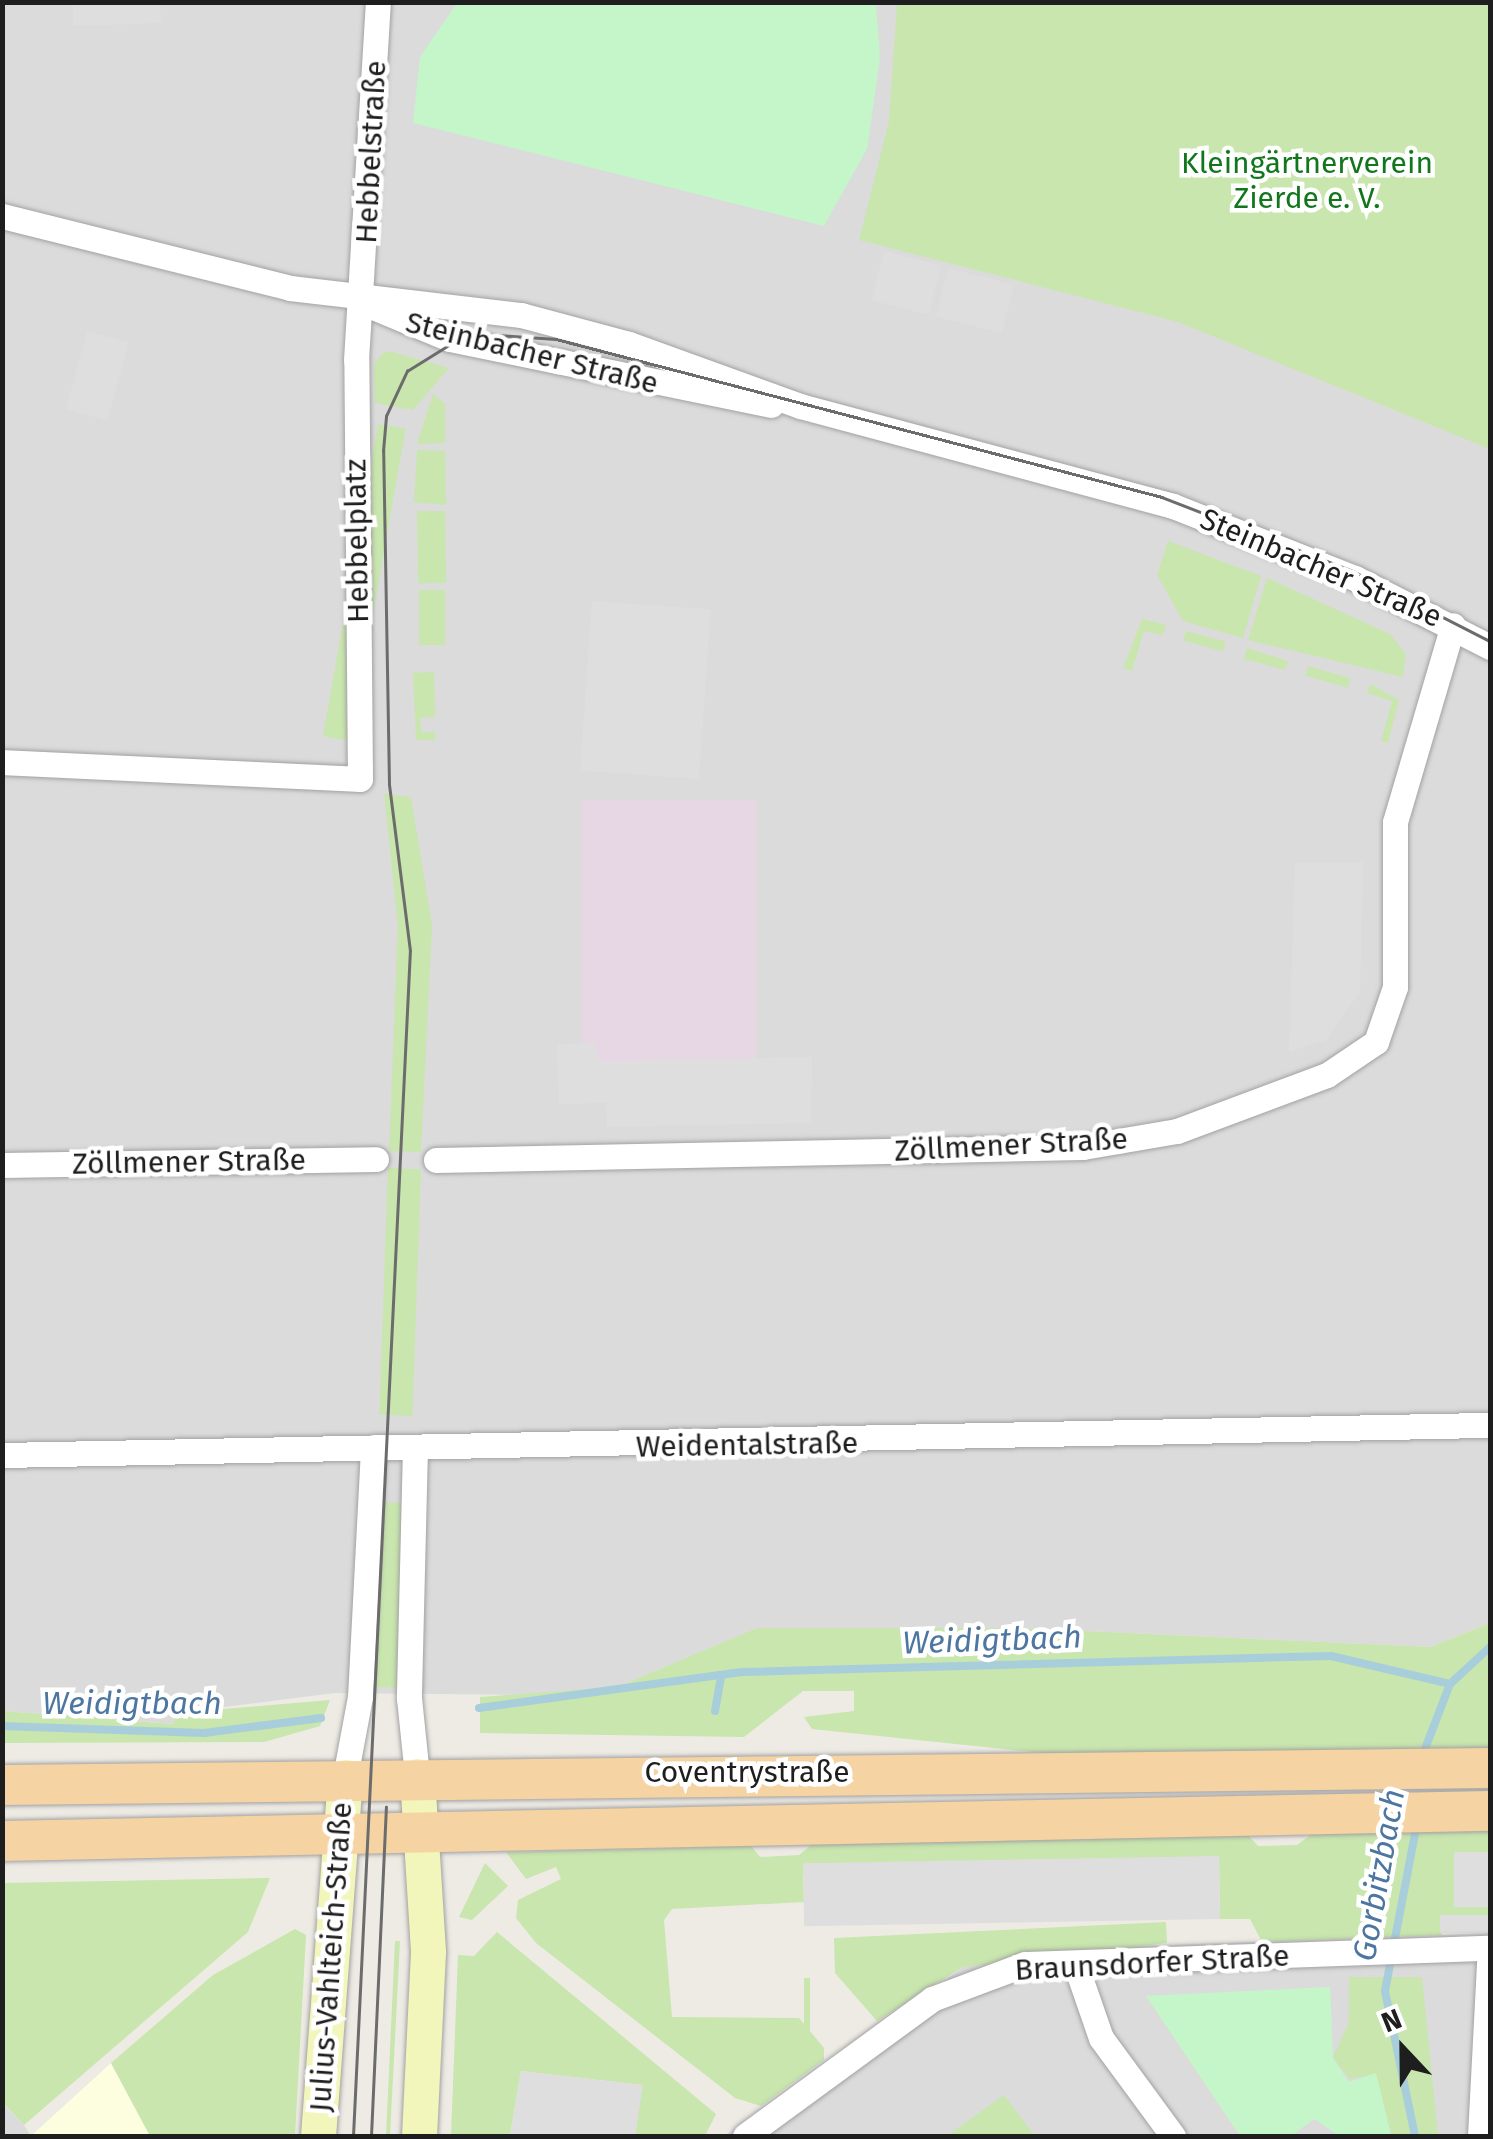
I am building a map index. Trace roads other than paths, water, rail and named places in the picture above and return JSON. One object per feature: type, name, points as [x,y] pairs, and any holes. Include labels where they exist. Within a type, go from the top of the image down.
[{"type":"main road","name":"Coventrystraße","points":[[2,1785],[345,1776],[1472,1769]]},
{"type":"main road","name":"Julius-Vahlteich-Straße","points":[[318,2136],[337,1836],[345,1776]]},
{"type":"main road","points":[[417,1776],[428,1952],[420,2136]]},
{"type":"main road","name":"Coventrystraße","points":[[2,1842],[1490,1811]]},
{"type":"street","name":"Hebbelstraße","points":[[361,302],[378,2]]},
{"type":"street","points":[[2,216],[361,302]]},
{"type":"street","name":"Steinbacher Straße","points":[[361,302],[450,339],[711,396],[800,406]]},
{"type":"street","name":"Steinbacher Straße","points":[[361,302],[520,315],[800,406],[1174,506],[1453,625],[1490,646]]},
{"type":"street","name":"Hebbelplatz","points":[[2,762],[360,780],[361,302]]},
{"type":"street","name":"Zöllmener Straße","points":[[436,1160],[1083,1147],[1177,1131],[1327,1075],[1376,1042],[1395,987],[1395,822],[1453,625]]},
{"type":"street","name":"Zöllmener Straße","points":[[2,1165],[376,1159]]},
{"type":"street","name":"Weidentalstraße","points":[[2,1455],[1490,1425]]},
{"type":"street","points":[[345,1776],[360,1697],[373,1447]]},
{"type":"street","points":[[415,1447],[409,1698],[417,1776]]},
{"type":"street","points":[[1480,2136],[1490,1948]]},
{"type":"street","name":"Braunsdorfer Straße","points":[[745,2136],[932,1999],[1008,1969],[1075,1962],[1490,1948]]},
{"type":"street","points":[[1075,1962],[1100,2038],[1172,2136]]},
{"type":"waterway","name":"Weidigtbach","points":[[479,1708],[742,1672],[1331,1656],[1450,1684],[1490,1647]]},
{"type":"waterway","points":[[715,1711],[721,1677]]},
{"type":"waterway","name":"Gorbitzbach","points":[[1423,1754],[1450,1684]]},
{"type":"waterway","name":"Weidigtbach","points":[[2,1726],[204,1733],[321,1718]]},
{"type":"waterway","name":"Gorbitzbach","points":[[1415,2136],[1385,1991],[1417,1823]]},
{"type":"tram line","points":[[353,2136],[410,951],[389,784],[383,451],[386,416],[407,371],[468,333],[556,339],[1162,497],[1353,571],[1490,641]]},
{"type":"tram line","points":[[371,2136],[386,1807]]},
{"type":"park label","name":"Kleingärtnerverein Zierde e. V.","points":[[1307,180]]}]
